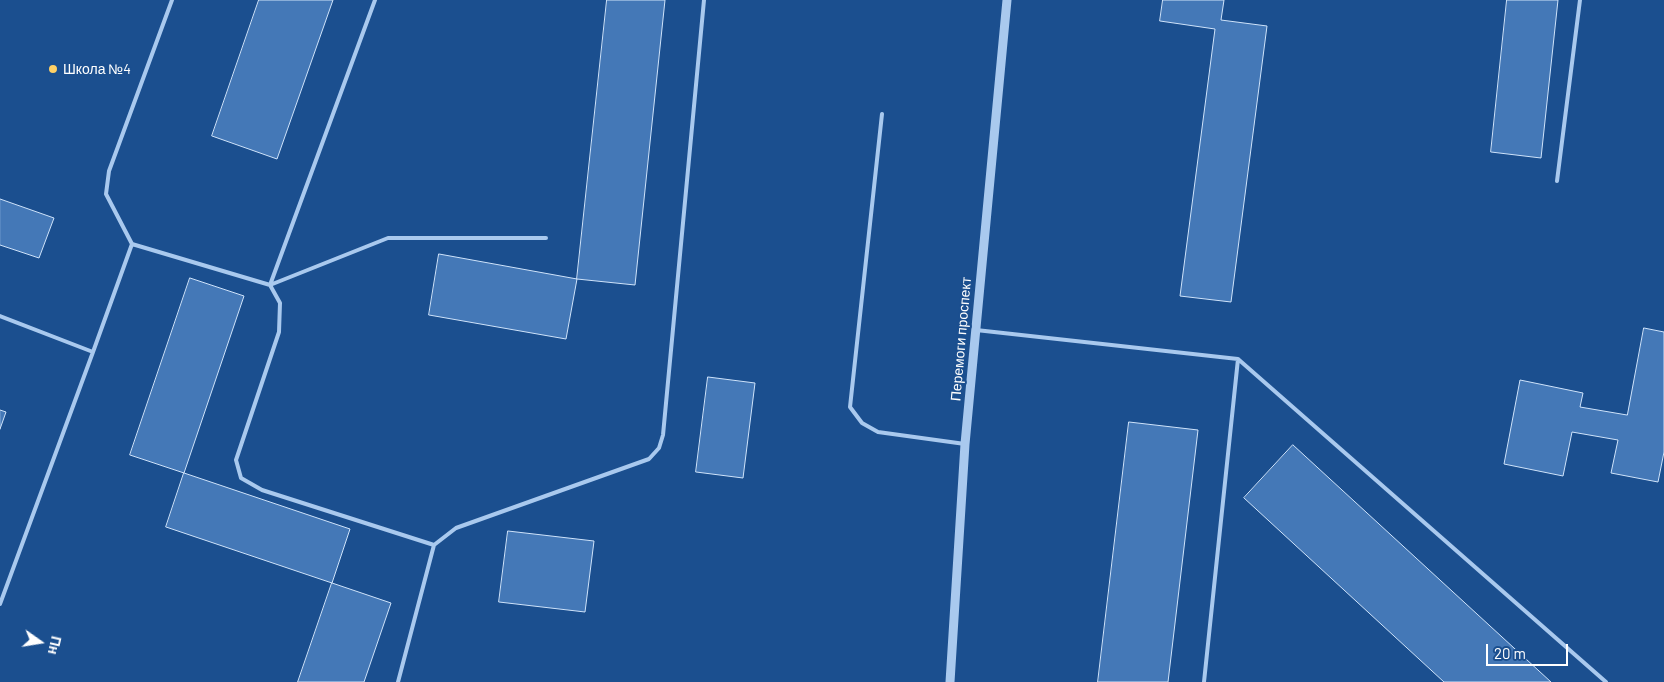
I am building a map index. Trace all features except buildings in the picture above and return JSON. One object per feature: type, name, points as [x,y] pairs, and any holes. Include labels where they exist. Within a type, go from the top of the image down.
[{"type":"street","name":"Перемоги проспект","points":[[950,682],[965,444],[1007,0]]},
{"type":"lane","points":[[172,0],[110,171],[106,194],[132,244],[270,285],[388,238],[546,238]]},
{"type":"lane","points":[[376,0],[270,285],[280,304],[279,332],[236,460],[241,478],[262,490],[434,545]]},
{"type":"lane","points":[[398,682],[434,545],[456,528],[649,459],[659,448],[663,435],[704,0]]},
{"type":"lane","points":[[1557,181],[1580,0]]},
{"type":"lane","points":[[882,114],[850,408],[862,422],[878,432],[965,444]]},
{"type":"lane","points":[[0,604],[132,244]]},
{"type":"lane","points":[[0,316],[93,352]]},
{"type":"lane","points":[[976,330],[1238,359],[1606,682]]},
{"type":"lane","points":[[1204,682],[1238,359]]},
{"type":"place","name":"Школа №4","points":[[53,69]]}]
